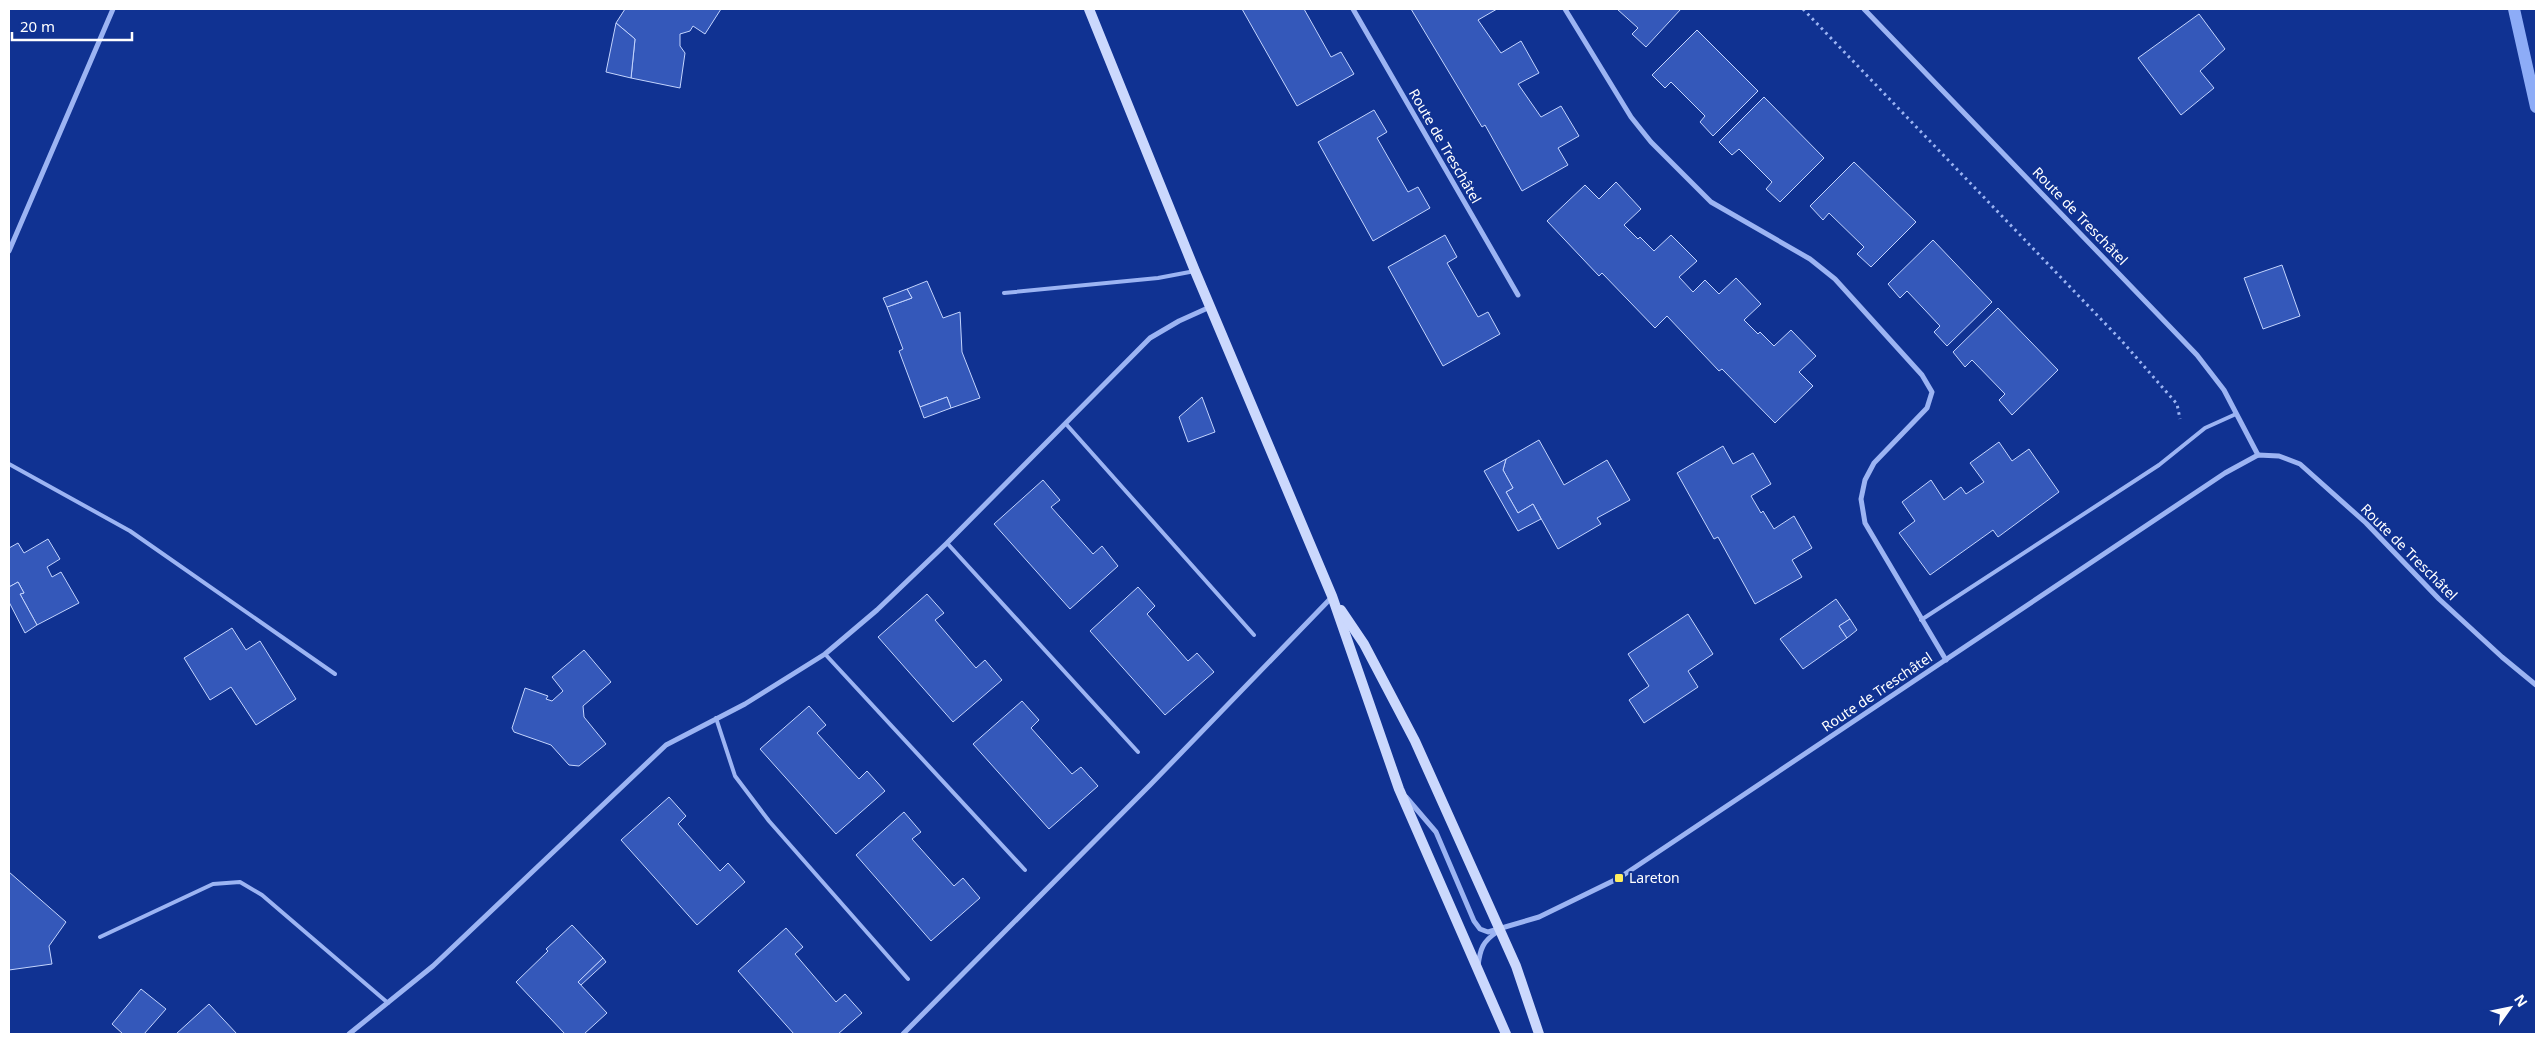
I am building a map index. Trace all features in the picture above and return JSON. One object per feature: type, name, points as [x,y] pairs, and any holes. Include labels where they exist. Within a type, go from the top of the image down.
[{"type":"street","points":[[9,251],[113,9]]},
{"type":"street","points":[[1089,9],[1195,271],[1332,596],[1399,789],[1506,1034]]},
{"type":"street","name":"Route de Treschâtel","points":[[1353,9],[1518,295]]},
{"type":"street","points":[[1565,9],[1631,117],[1651,142],[1712,202],[1810,259],[1835,279],[1922,376],[1932,392],[1927,408],[1874,463],[1865,480],[1861,499],[1865,524],[1946,660]]},
{"type":"street","name":"Route de Treschâtel","points":[[1864,9],[2197,355],[2224,390],[2258,455]]},
{"type":"street","points":[[350,1034],[433,966],[666,745],[745,704],[826,654],[877,610],[947,543],[1150,338],[1179,321],[1210,307]]},
{"type":"street","name":"Route de Treschâtel","points":[[1500,930],[1539,917],[1619,878],[2224,473],[2258,455],[2279,456],[2300,464],[2366,523],[2439,599],[2502,657],[2536,685]]},
{"type":"street","points":[[1332,596],[1364,644],[1415,741],[1516,966],[1539,1034]]},
{"type":"street","points":[[904,1034],[1151,784],[1332,596]]},
{"type":"street","points":[[1399,789],[1436,832],[1474,922],[1480,929],[1488,932],[1500,930]]},
{"type":"street","points":[[1477,968],[1482,946],[1487,939],[1500,930]]},
{"type":"lane","points":[[1004,293],[1158,278],[1195,271]]},
{"type":"lane","points":[[1921,620],[2159,465],[2205,428],[2236,414]]},
{"type":"lane","points":[[1066,424],[1254,635]]},
{"type":"lane","points":[[9,464],[130,531],[335,674]]},
{"type":"lane","points":[[947,543],[1138,752]]},
{"type":"lane","points":[[826,654],[1025,870]]},
{"type":"lane","points":[[716,718],[735,776],[769,821],[908,980]]},
{"type":"lane","points":[[100,936],[213,884],[240,882],[262,895],[388,1002]]},
{"type":"path","points":[[1803,9],[2121,340],[2177,404],[2186,442]]},
{"type":"building","points":[[625,9],[721,9],[705,34],[693,26],[690,31],[680,34],[680,46],[685,53],[680,88],[631,78],[635,39],[616,23]]},
{"type":"building","points":[[1242,9],[1304,9],[1331,57],[1341,52],[1354,74],[1297,106]]},
{"type":"building","points":[[1411,9],[1497,9],[1478,20],[1501,53],[1521,41],[1539,73],[1518,84],[1541,117],[1561,106],[1579,136],[1558,148],[1568,165],[1522,191],[1485,125],[1482,127]]},
{"type":"building","points":[[1617,9],[1681,9],[1646,47],[1632,34],[1638,28]]},
{"type":"building","points":[[2199,14],[2225,49],[2200,71],[2214,88],[2181,115],[2138,58]]},
{"type":"building","points":[[616,23],[635,39],[631,78],[606,72]]},
{"type":"building","points":[[1697,30],[1758,91],[1713,136],[1700,122],[1705,116],[1671,82],[1665,88],[1652,75]]},
{"type":"building","points":[[1764,97],[1824,158],[1780,202],[1766,189],[1772,182],[1739,149],[1732,155],[1719,142]]},
{"type":"building","points":[[1374,110],[1387,132],[1377,138],[1408,192],[1418,187],[1430,208],[1373,241],[1318,142]]},
{"type":"building","points":[[1854,162],[1916,222],[1871,267],[1857,254],[1864,247],[1829,213],[1823,220],[1810,206]]},
{"type":"building","points":[[1616,182],[1641,209],[1624,225],[1638,239],[1640,237],[1654,251],[1671,235],[1697,261],[1679,277],[1693,292],[1705,280],[1719,294],[1736,278],[1761,304],[1744,320],[1758,334],[1760,332],[1774,346],[1791,330],[1816,356],[1799,372],[1813,386],[1775,423],[1722,369],[1719,371],[1667,316],[1655,328],[1602,273],[1599,276],[1547,221],[1585,185],[1599,199]]},
{"type":"building","points":[[1445,235],[1457,257],[1447,263],[1478,317],[1488,312],[1500,334],[1443,366],[1388,267]]},
{"type":"building","points":[[1933,240],[1992,302],[1947,346],[1934,332],[1940,326],[1907,291],[1900,298],[1888,284]]},
{"type":"building","points":[[2282,265],[2300,316],[2263,329],[2244,278]]},
{"type":"building","points":[[927,281],[943,318],[960,312],[962,352],[980,398],[951,408],[947,397],[920,407],[899,351],[903,349],[887,307],[912,298],[907,289]]},
{"type":"building","points":[[907,289],[912,298],[887,307],[883,298]]},
{"type":"building","points":[[1998,308],[2058,370],[2012,415],[1999,400],[2005,394],[1972,360],[1965,367],[1953,352]]},
{"type":"building","points":[[947,397],[951,408],[924,418],[920,407]]},
{"type":"building","points":[[1202,397],[1215,432],[1188,442],[1179,417]]},
{"type":"building","points":[[1539,440],[1564,485],[1607,460],[1630,500],[1597,518],[1601,524],[1558,549],[1533,504],[1518,513],[1506,492],[1513,488],[1503,470],[1506,459]]},
{"type":"building","points":[[1999,442],[2012,461],[2029,449],[2059,492],[1998,537],[1993,530],[1930,575],[1899,533],[1915,521],[1902,502],[1931,480],[1944,500],[1961,487],[1966,494],[1984,482],[1970,463]]},
{"type":"building","points":[[1723,446],[1733,464],[1753,453],[1771,484],[1751,496],[1761,513],[1763,511],[1774,529],[1794,516],[1812,548],[1792,560],[1802,577],[1755,604],[1718,537],[1714,539],[1677,473]]},
{"type":"building","points":[[1506,459],[1503,470],[1513,488],[1506,492],[1518,513],[1533,504],[1541,519],[1518,531],[1484,471]]},
{"type":"building","points":[[1043,480],[1060,500],[1051,507],[1093,554],[1102,546],[1118,566],[1070,609],[994,524]]},
{"type":"building","points":[[48,539],[60,559],[47,567],[52,577],[61,572],[79,603],[37,625],[20,594],[24,593],[18,582],[9,587],[9,548],[18,543],[24,553]]},
{"type":"building","points":[[18,582],[24,593],[20,594],[37,625],[25,633],[9,602],[9,587]]},
{"type":"building","points":[[1138,587],[1155,606],[1147,614],[1188,661],[1197,653],[1214,672],[1165,715],[1090,631]]},
{"type":"building","points":[[927,594],[944,613],[935,620],[976,668],[985,660],[1002,680],[953,722],[878,637]]},
{"type":"building","points":[[1836,599],[1850,619],[1839,626],[1847,638],[1803,669],[1780,639]]},
{"type":"building","points":[[1688,614],[1713,654],[1688,671],[1698,687],[1644,723],[1629,700],[1649,686],[1628,654]]},
{"type":"building","points":[[1850,619],[1857,630],[1847,638],[1839,626]]},
{"type":"building","points":[[232,628],[246,650],[260,641],[296,699],[256,725],[231,687],[210,700],[184,658]]},
{"type":"building","points":[[584,650],[611,682],[583,706],[584,717],[606,744],[579,766],[569,765],[551,745],[514,732],[512,728],[525,688],[548,696],[546,699],[552,701],[563,691],[552,677]]},
{"type":"building","points":[[1022,701],[1039,720],[1031,728],[1072,774],[1081,767],[1098,786],[1049,829],[973,744]]},
{"type":"building","points":[[809,706],[826,725],[817,733],[859,779],[867,771],[885,791],[836,834],[760,749]]},
{"type":"building","points":[[669,797],[686,816],[678,824],[720,871],[728,863],[745,882],[697,925],[621,840]]},
{"type":"building","points":[[904,812],[921,832],[912,839],[954,886],[963,878],[980,898],[931,941],[856,855]]},
{"type":"building","points":[[9,872],[66,922],[49,946],[52,964],[9,970]]},
{"type":"building","points":[[572,925],[603,958],[578,982],[607,1013],[584,1034],[565,1034],[516,982],[548,951],[546,949]]},
{"type":"building","points":[[786,928],[803,947],[795,954],[836,1002],[845,994],[862,1013],[838,1034],[794,1034],[738,971]]},
{"type":"building","points":[[603,958],[606,962],[581,985],[578,982]]},
{"type":"building","points":[[141,989],[166,1009],[144,1034],[123,1034],[112,1024]]},
{"type":"building","points":[[209,1004],[237,1034],[176,1034]]},
{"type":"waterway","points":[[2514,9],[2536,107]]},
{"type":"place","name":"Lareton","points":[[1619,878]]}]
